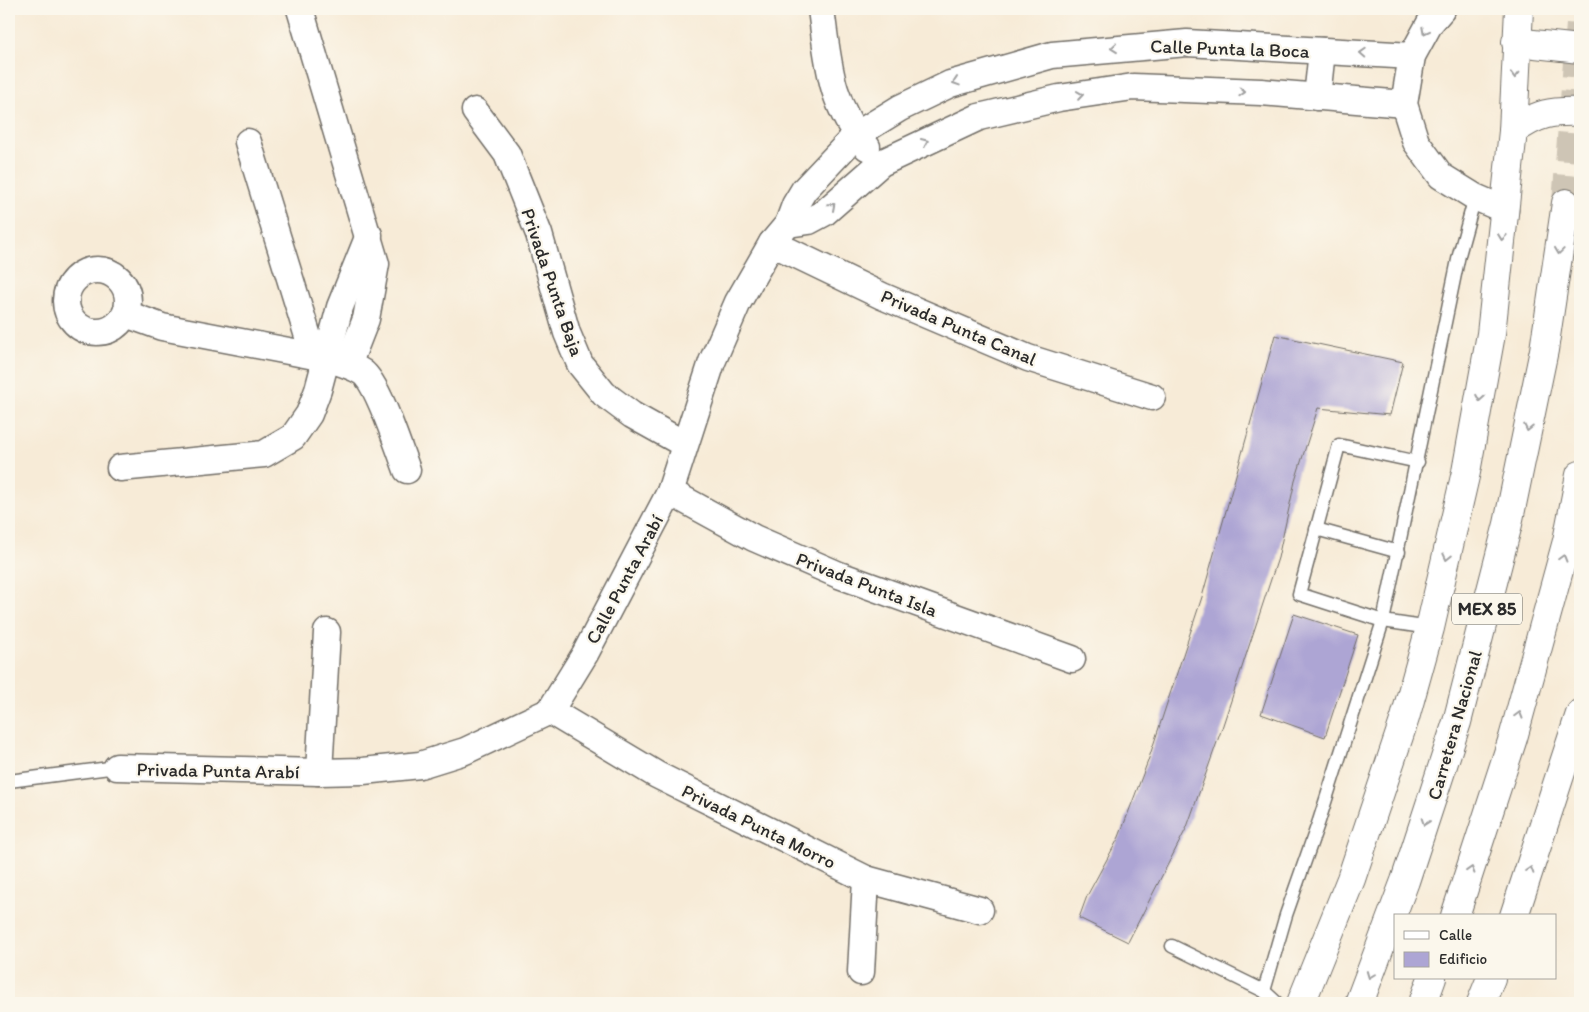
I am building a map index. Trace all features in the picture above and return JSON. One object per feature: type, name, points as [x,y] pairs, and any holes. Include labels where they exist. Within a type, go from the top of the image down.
[{"type":"main road","points":[[1301,1003],[1351,879],[1405,718],[1430,628],[1466,472],[1490,343],[1513,131],[1519,9]]},
{"type":"main road","points":[[1516,42],[1580,49]]},
{"type":"main road","points":[[1513,131],[1531,118],[1553,111],[1580,112]]},
{"type":"main road","name":"Carretera Nacional","points":[[1359,1003],[1408,872],[1462,703],[1510,515],[1544,350],[1566,202]]},
{"type":"main road","name":"MEX 85","points":[[1456,914],[1513,738],[1567,541],[1580,475]]},
{"type":"main road","points":[[1515,914],[1580,714]]},
{"type":"main road","points":[[1423,1003],[1431,980]]},
{"type":"main road","points":[[1481,1003],[1490,980]]},
{"type":"street","points":[[120,468],[264,454],[293,437],[309,414],[329,360],[340,307],[369,235],[300,9]]},
{"type":"street","points":[[821,9],[829,71],[839,106],[856,135],[882,163]]},
{"type":"street","points":[[1442,9],[1430,23],[1412,56],[1404,104],[1416,142],[1441,176],[1475,197],[1505,210]]},
{"type":"street","name":"Calle Punta la Boca","points":[[856,135],[900,108],[950,84],[1052,55],[1144,45],[1186,43],[1412,56]]},
{"type":"street","points":[[1144,45],[1147,88]]},
{"type":"street","points":[[1317,97],[1322,51]]},
{"type":"street","points":[[780,233],[824,213],[882,163],[979,117],[1059,98],[1133,87],[1261,92],[1404,104]]},
{"type":"street","name":"Privada Punta Baja","points":[[475,111],[507,154],[539,234],[567,334],[580,364],[604,394],[632,415],[684,444]]},
{"type":"street","name":"Calle Punta Arabí","points":[[550,711],[585,654],[670,492],[712,362],[738,302],[804,190],[856,135]]},
{"type":"street","points":[[248,142],[329,360]]},
{"type":"street","name":"Privada Punta Canal","points":[[780,233],[882,296],[1028,358],[1152,397]]},
{"type":"street","points":[[126,314],[162,327],[329,360],[363,373],[373,386],[407,470]]},
{"type":"street","name":"Privada Punta Isla","points":[[670,492],[754,538],[838,575],[1072,660]]},
{"type":"street","points":[[326,632],[319,772],[363,771],[420,764],[465,751],[550,711]]},
{"type":"street","name":"Privada Punta Morro","points":[[550,711],[657,775],[866,879],[980,910]]},
{"type":"street","name":"Privada Punta Arabí","points":[[117,767],[319,772]]},
{"type":"street","points":[[861,972],[866,879]]},
{"type":"lane","points":[[1264,991],[1286,915],[1319,821],[1383,621],[1418,462],[1459,255],[1475,197]]},
{"type":"lane","points":[[1418,462],[1339,445],[1299,594],[1383,621],[1430,628]]},
{"type":"lane","points":[[1316,529],[1399,552]]},
{"type":"lane","points":[[9,781],[117,767]]},
{"type":"lane","points":[[1172,946],[1264,991],[1277,1003]]},
{"type":"building","points":[[1275,335],[1403,362],[1390,415],[1318,408],[1295,481],[1278,558],[1187,827],[1128,942],[1079,918],[1087,896],[1119,837],[1148,761],[1202,597]]},
{"type":"building","points":[[1294,614],[1358,635],[1325,737],[1261,714]]},
{"type":"tunnel","points":[[1566,203],[1580,24]]}]
